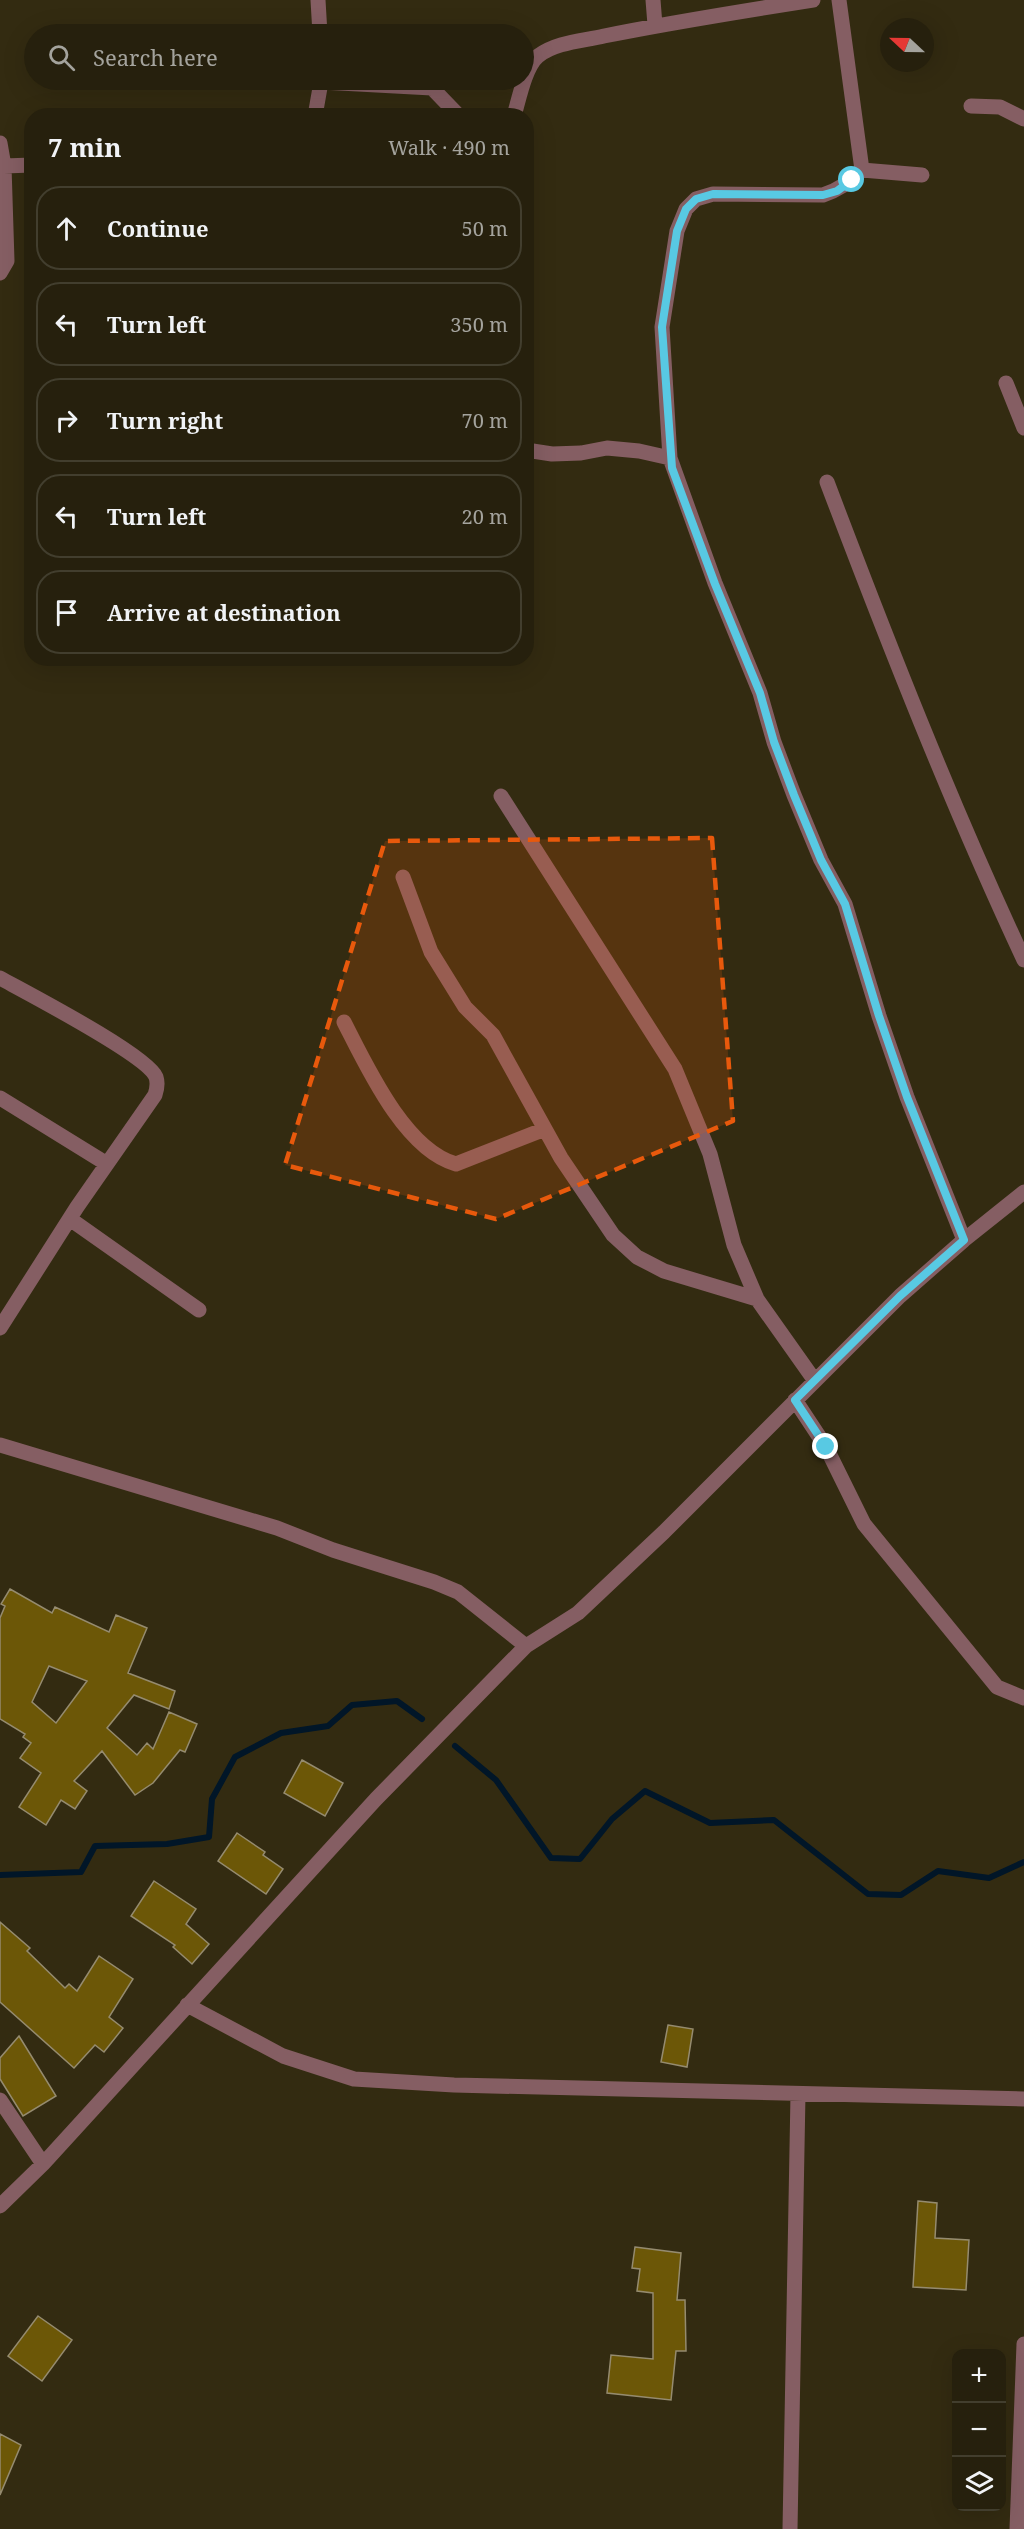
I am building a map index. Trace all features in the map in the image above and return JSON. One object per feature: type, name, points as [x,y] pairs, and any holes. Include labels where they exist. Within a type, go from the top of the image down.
[{"type":"street","points":[[318,0],[319,24]]},
{"type":"street","points":[[653,0],[655,26]]},
{"type":"street","points":[[534,60],[558,46],[655,26],[813,0]]},
{"type":"street","points":[[839,0],[862,170]]},
{"type":"street","points":[[316,108],[319,90]]},
{"type":"street","points":[[441,90],[454,108]]},
{"type":"street","points":[[516,108],[521,90]]},
{"type":"street","points":[[971,106],[1000,107],[1024,119]]},
{"type":"street","points":[[0,143],[4,166],[7,261],[0,273]]},
{"type":"street","points":[[4,166],[24,165]]},
{"type":"street","points":[[922,175],[862,170],[837,191],[823,195],[713,194],[696,199],[686,209],[677,231],[662,327],[670,458],[715,584],[760,693],[774,742],[794,795],[821,860],[845,904],[879,1016],[907,1097],[964,1240]]},
{"type":"street","points":[[1006,383],[1024,428]]},
{"type":"street","points":[[534,451],[552,454],[607,448],[639,451],[670,458]]},
{"type":"street","points":[[827,482],[886,638],[996,901],[1024,960]]},
{"type":"street","points":[[501,796],[675,1069],[710,1154],[734,1245],[757,1299],[815,1381]]},
{"type":"street","points":[[403,877],[431,952],[465,1007],[493,1035],[561,1158],[613,1235],[637,1257],[664,1271],[757,1299]]},
{"type":"street","points":[[0,978],[93,1030],[149,1067],[156,1077],[155,1095],[70,1219],[0,1328]]},
{"type":"street","points":[[344,1022],[379,1091],[423,1145],[442,1160],[456,1164],[545,1129]]},
{"type":"street","points":[[0,1098],[107,1164]]},
{"type":"street","points":[[0,2206],[42,2164],[376,1799],[526,1646],[578,1613],[664,1532],[900,1296],[1024,1192]]},
{"type":"street","points":[[70,1219],[199,1310]]},
{"type":"street","points":[[795,1400],[826,1447],[864,1524],[997,1687],[1024,1698]]},
{"type":"street","points":[[0,1446],[277,1528],[333,1550],[434,1582],[458,1592],[526,1646]]},
{"type":"street","points":[[187,2005],[284,2056],[354,2079],[454,2085],[1024,2099]]},
{"type":"street","points":[[790,2529],[798,2094]]},
{"type":"street","points":[[0,2100],[42,2164]]},
{"type":"street","points":[[1017,2529],[1024,2344]]},
{"type":"highlighted area","points":[[712,838],[733,1121],[496,1219],[285,1165],[385,841]]},
{"type":"building","points":[[10,1589],[52,1613],[55,1607],[109,1632],[116,1615],[147,1628],[128,1673],[175,1691],[169,1709],[134,1695],[107,1728],[137,1755],[147,1743],[153,1749],[169,1712],[197,1724],[185,1752],[180,1750],[153,1783],[135,1795],[102,1751],[74,1781],[87,1791],[75,1809],[61,1800],[46,1825],[19,1807],[41,1773],[20,1758],[31,1743],[23,1737],[25,1734],[0,1719],[0,1618],[5,1606],[1,1604]],"holes":[[[49,1666],[87,1681],[56,1723],[32,1702]]]},
{"type":"building","points":[[302,1760],[343,1783],[325,1816],[284,1793]]},
{"type":"building","points":[[237,1833],[265,1852],[263,1855],[283,1869],[266,1894],[218,1861]]},
{"type":"building","points":[[154,1881],[196,1909],[186,1924],[209,1944],[192,1964],[173,1947],[175,1945],[131,1916]]},
{"type":"building","points":[[0,1922],[30,1948],[27,1951],[65,1988],[69,1984],[77,1991],[99,1956],[133,1979],[109,2017],[123,2028],[104,2052],[95,2045],[74,2068],[0,2002]]},
{"type":"building","points":[[668,2025],[693,2029],[687,2067],[661,2062]]},
{"type":"building","points":[[19,2036],[56,2096],[23,2116],[0,2079],[0,2058]]},
{"type":"building","points":[[918,2201],[937,2203],[935,2238],[969,2240],[966,2290],[913,2287]]},
{"type":"building","points":[[635,2247],[681,2253],[677,2300],[685,2300],[686,2351],[676,2351],[671,2400],[607,2393],[611,2355],[653,2359],[653,2293],[637,2291],[640,2269],[632,2268]]},
{"type":"building","points":[[38,2316],[72,2340],[42,2381],[8,2356]]},
{"type":"building","points":[[0,2434],[21,2445],[0,2495]]},
{"type":"waterway","points":[[0,1875],[81,1872],[95,1846],[167,1844],[209,1837],[212,1799],[235,1757],[281,1733],[328,1726],[352,1705],[397,1701],[422,1719]]},
{"type":"waterway","points":[[455,1746],[496,1780],[551,1858],[580,1859],[612,1819],[645,1791],[710,1823],[774,1820],[868,1894],[901,1895],[938,1871],[989,1878],[1024,1862]]},
{"type":"route","points":[[826,1447],[795,1400],[900,1296],[964,1240],[907,1097],[879,1016],[845,904],[821,860],[794,795],[774,742],[760,693],[715,584],[672,468],[662,327],[677,231],[686,209],[696,199],[713,194],[823,195],[837,191],[852,180]]}]
